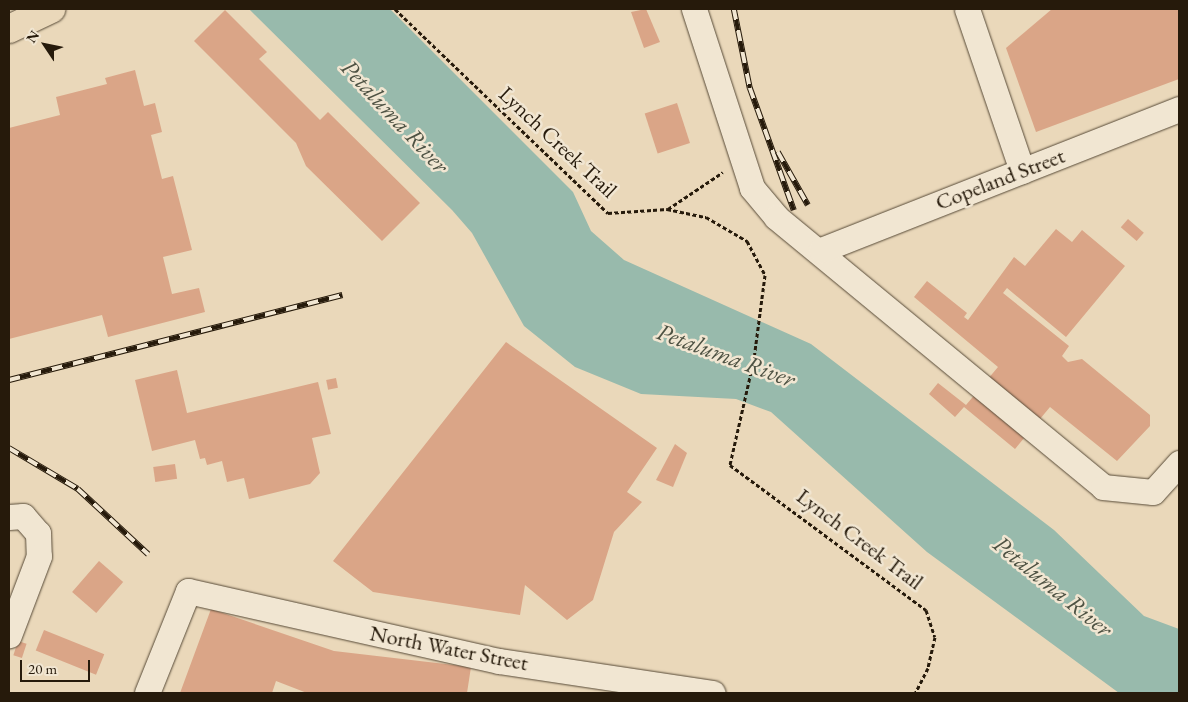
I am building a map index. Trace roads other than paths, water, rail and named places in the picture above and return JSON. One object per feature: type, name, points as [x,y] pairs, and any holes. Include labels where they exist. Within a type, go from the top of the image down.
[{"type":"main road","points":[[9,29],[51,9]]},
{"type":"street","points":[[694,9],[752,188],[776,218],[821,250],[1103,487],[1153,492],[1179,463]]},
{"type":"street","points":[[966,9],[1022,171]]},
{"type":"street","name":"Copeland Street","points":[[821,250],[1179,109]]},
{"type":"street","points":[[9,635],[39,556],[38,533],[12,520]]},
{"type":"street","name":"North Water Street","points":[[147,693],[188,591],[499,660],[713,693]]},
{"type":"water","name":"Petaluma River","points":[[249,9],[390,9],[573,192],[591,231],[624,260],[811,344],[1054,530],[1144,616],[1179,629],[1179,693],[1119,693],[927,552],[771,412],[736,399],[641,394],[575,367],[524,326],[472,233],[452,210]]},
{"type":"railway","points":[[734,9],[750,88],[794,210]]},
{"type":"railway","points":[[778,152],[808,205]]},
{"type":"railway","points":[[9,380],[342,295]]},
{"type":"railway","points":[[9,448],[78,489],[148,554]]}]
